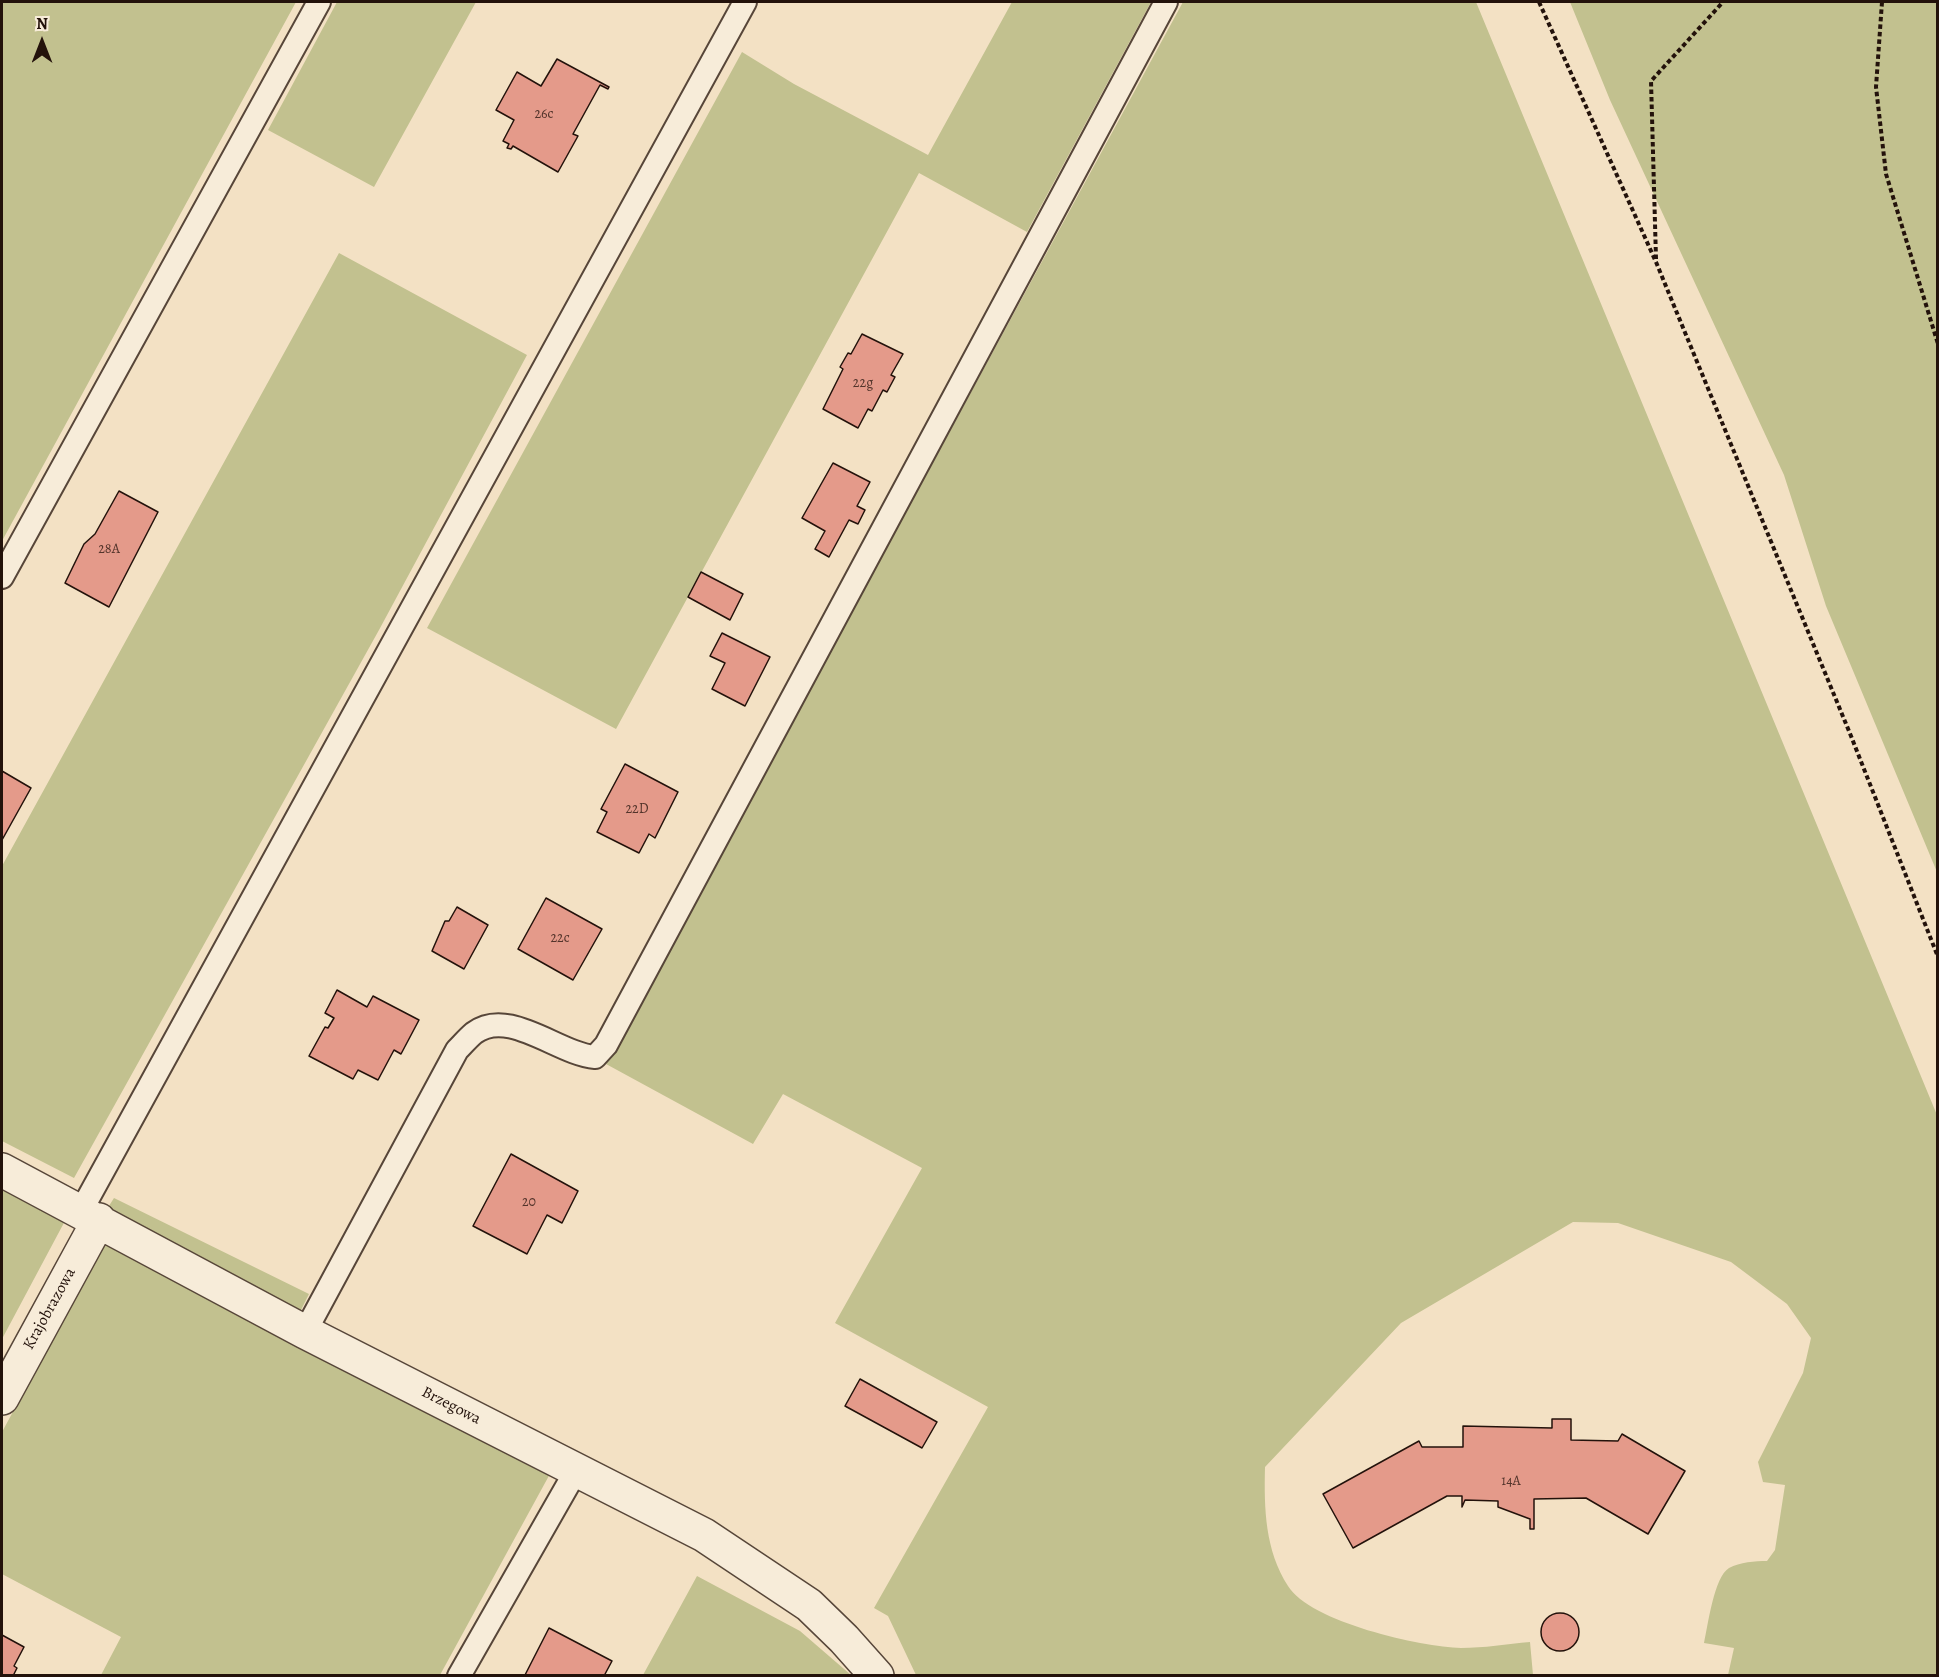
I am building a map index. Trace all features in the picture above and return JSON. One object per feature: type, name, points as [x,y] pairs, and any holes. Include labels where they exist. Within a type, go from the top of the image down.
[{"type":"street","name":"Brzegowa","points":[[2,1170],[306,1332],[704,1535],[809,1605],[844,1638],[877,1676]]},
{"type":"street","name":"Krajobrazowa","points":[[2,1398],[90,1216]]},
{"type":"lane","points":[[2,576],[319,2]]},
{"type":"lane","points":[[90,1216],[745,2]]},
{"type":"lane","points":[[306,1332],[457,1050],[475,1032],[496,1026],[520,1028],[579,1056],[595,1057],[606,1045],[1166,2]]},
{"type":"lane","points":[[459,1676],[577,1469]]},
{"type":"path","points":[[1539,2],[1656,262],[1846,725],[1938,957]]},
{"type":"path","points":[[1656,262],[1651,81],[1723,2]]},
{"type":"path","points":[[1882,2],[1876,87],[1886,174],[1938,344]]},
{"type":"shaded area","points":[[2,2],[296,2],[2,541]]},
{"type":"shaded area","points":[[337,2],[476,2],[374,187],[268,130]]},
{"type":"shaded area","points":[[1012,2],[1151,2],[1027,232],[919,173],[616,729],[427,628],[742,52],[794,84],[928,155]]},
{"type":"shaded area","points":[[1183,2],[1476,2],[1937,1115],[1937,1675],[1728,1675],[1734,1648],[1704,1643],[1712,1602],[1719,1581],[1729,1568],[1743,1563],[1767,1561],[1775,1550],[1785,1485],[1763,1482],[1758,1462],[1803,1373],[1811,1338],[1787,1304],[1731,1262],[1618,1223],[1573,1222],[1401,1323],[1265,1467],[1266,1514],[1270,1544],[1280,1572],[1288,1586],[1300,1599],[1319,1611],[1342,1621],[1420,1643],[1461,1648],[1530,1642],[1533,1675],[916,1675],[888,1616],[874,1608],[988,1407],[835,1323],[922,1168],[783,1094],[753,1144],[606,1064]]},
{"type":"shaded area","points":[[1570,2],[1937,2],[1937,872],[1826,606],[1784,475],[1610,100]]},
{"type":"shaded area","points":[[339,253],[527,355],[379,630],[74,1178],[2,1141],[2,866]]},
{"type":"shaded area","points":[[2,1187],[66,1219],[2,1339]]},
{"type":"shaded area","points":[[114,1198],[309,1294],[300,1312],[107,1209]]},
{"type":"shaded area","points":[[106,1240],[551,1472],[440,1675],[101,1675],[121,1637],[2,1574],[2,1432]]},
{"type":"shaded area","points":[[697,1576],[800,1631],[851,1675],[643,1675]]},
{"type":"building","points":[[557,59],[609,87],[608,89],[600,85],[573,134],[578,136],[558,172],[513,146],[511,149],[507,148],[509,144],[503,141],[514,120],[496,110],[517,72],[541,86]]},
{"type":"building","points":[[862,334],[903,354],[891,375],[895,377],[887,392],[883,390],[872,411],[868,409],[858,428],[823,409],[843,369],[840,367],[848,353],[851,354]]},
{"type":"building","points":[[833,463],[870,482],[857,506],[865,510],[858,524],[849,520],[829,557],[815,549],[825,531],[802,518]]},
{"type":"building","points":[[119,491],[158,512],[109,607],[65,583],[84,544],[95,534]]},
{"type":"building","points":[[701,572],[743,594],[730,620],[688,597]]},
{"type":"building","points":[[722,633],[770,657],[745,706],[712,689],[725,663],[710,656]]},
{"type":"building","points":[[625,764],[678,792],[655,838],[649,834],[639,853],[597,832],[607,812],[601,809]]},
{"type":"building","points":[[2,771],[31,788],[2,840]]},
{"type":"building","points":[[546,898],[602,929],[573,980],[518,949]]},
{"type":"building","points":[[457,907],[488,925],[464,969],[432,951],[445,921],[449,921]]},
{"type":"building","points":[[337,990],[367,1007],[373,996],[419,1020],[401,1054],[394,1050],[378,1080],[358,1070],[353,1079],[309,1056],[325,1027],[328,1028],[334,1018],[325,1013]]},
{"type":"building","points":[[511,1154],[578,1191],[562,1223],[547,1215],[527,1254],[473,1226]]},
{"type":"building","points":[[860,1379],[937,1422],[922,1448],[845,1406]]},
{"type":"building","points":[[1552,1419],[1571,1419],[1571,1440],[1618,1441],[1622,1434],[1685,1471],[1648,1534],[1586,1498],[1534,1499],[1534,1529],[1530,1529],[1530,1519],[1498,1507],[1498,1501],[1465,1500],[1462,1507],[1462,1496],[1447,1496],[1353,1548],[1323,1494],[1419,1441],[1422,1447],[1463,1447],[1463,1426],[1552,1428]]},
{"type":"building","points":[[1560,1613],[1573,1619],[1579,1632],[1573,1645],[1560,1651],[1547,1645],[1541,1632],[1547,1619]]},
{"type":"building","points":[[549,1628],[612,1661],[604,1676],[525,1675]]},
{"type":"building","points":[[2,1635],[24,1647],[14,1666],[17,1668],[13,1676],[2,1676]]}]
